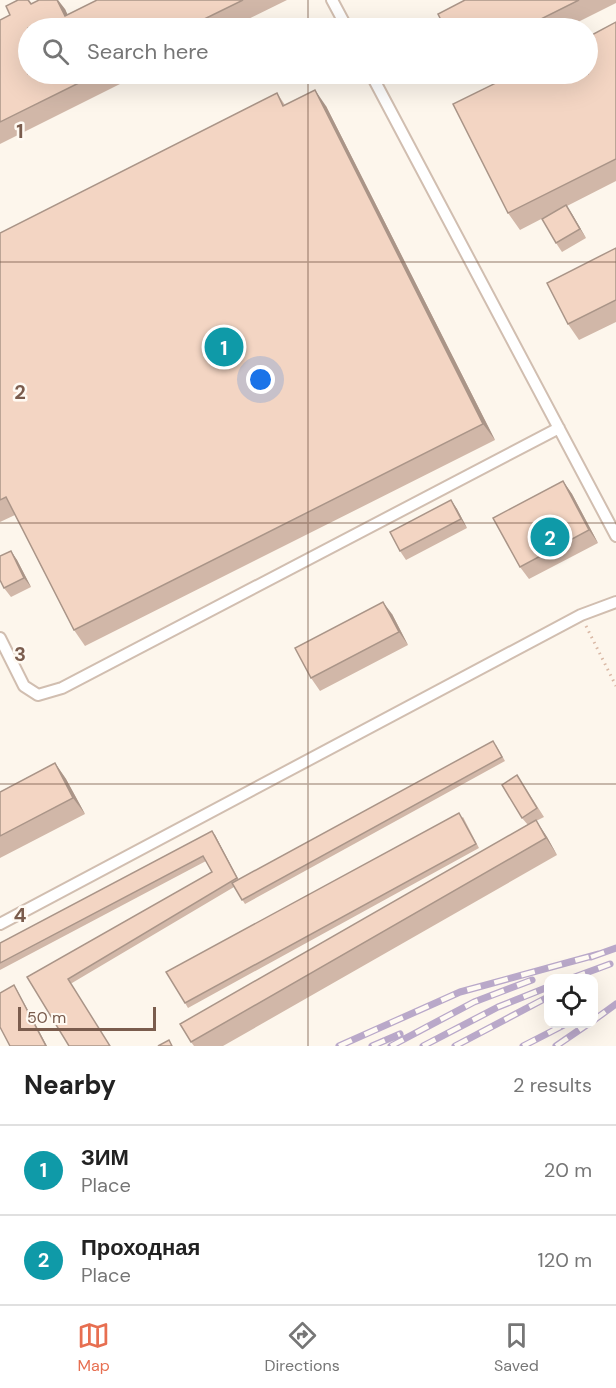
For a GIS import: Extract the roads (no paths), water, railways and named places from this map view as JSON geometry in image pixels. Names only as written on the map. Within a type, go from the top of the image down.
[{"type":"lane","points":[[332,0],[342,18]]},
{"type":"lane","points":[[376,84],[616,536]]},
{"type":"lane","points":[[0,638],[24,686],[38,694],[62,688],[559,428]]},
{"type":"lane","points":[[0,924],[581,615],[616,602]]},
{"type":"railway","points":[[591,957],[616,948]]},
{"type":"railway","points":[[339,1046],[460,992],[599,954]]},
{"type":"railway","points":[[583,974],[610,964]]},
{"type":"railway","points":[[391,1046],[474,1002],[532,980]]},
{"type":"railway","points":[[423,1046],[498,1007],[544,989]]},
{"type":"railway","points":[[455,1046],[544,999]]},
{"type":"railway","points":[[598,1017],[616,1004]]},
{"type":"railway","points":[[523,1046],[558,1028]]},
{"type":"railway","points":[[556,1046],[582,1028]]},
{"type":"railway","points":[[372,1046],[400,1034]]},
{"type":"place","name":"ЗИМ","points":[[224,347]]},
{"type":"place","name":"Проходная","points":[[550,537]]}]
